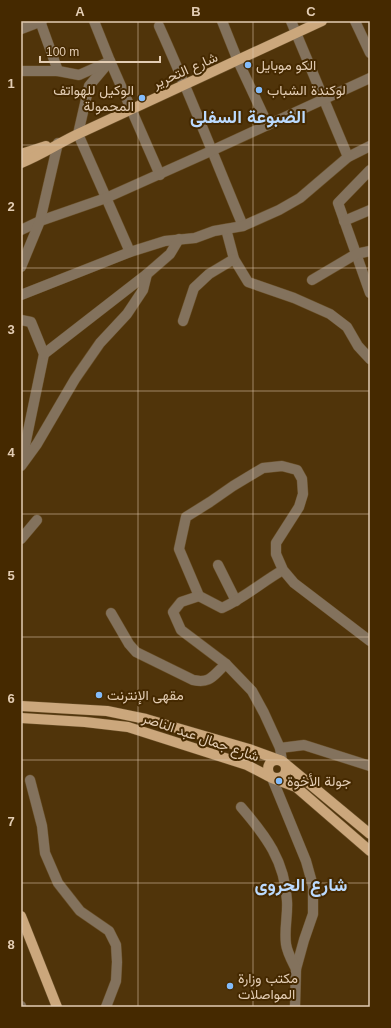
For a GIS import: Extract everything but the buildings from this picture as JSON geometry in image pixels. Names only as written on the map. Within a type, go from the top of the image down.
[{"type":"main road","name":"شارع التحرير","points":[[21,163],[37,156],[58,143],[322,21]]},
{"type":"main road","name":"شارع التحرير","points":[[21,154],[58,143]]},
{"type":"main road","name":"شارع جمال عبد الناصر","points":[[21,706],[107,711],[146,719],[249,749],[282,761],[370,834]]},
{"type":"main road","name":"شارع جمال عبد الناصر","points":[[21,718],[85,722],[128,727],[247,765],[272,778],[296,787],[370,851]]},
{"type":"main road","points":[[273,760],[282,761],[286,768],[285,775],[282,777],[272,778],[268,771],[268,764],[273,760]]},
{"type":"main road","points":[[21,916],[57,1007]]},
{"type":"street","points":[[21,29],[41,21],[58,71]]},
{"type":"street","points":[[94,21],[160,175]]},
{"type":"street","points":[[222,21],[238,61],[268,125]]},
{"type":"street","points":[[291,21],[348,157]]},
{"type":"street","points":[[355,21],[366,35],[370,53]]},
{"type":"street","points":[[159,26],[186,85],[211,151],[243,226]]},
{"type":"street","points":[[21,71],[58,71],[79,75],[110,61]]},
{"type":"street","points":[[110,61],[89,86],[78,134],[130,252]]},
{"type":"street","points":[[21,230],[40,221],[106,198],[160,175],[370,78]]},
{"type":"street","points":[[21,267],[40,221],[58,143]]},
{"type":"street","points":[[21,295],[130,252],[165,241],[195,238],[214,231],[243,226],[279,210],[300,198],[348,157],[370,146]]},
{"type":"street","points":[[370,170],[338,203],[370,293]]},
{"type":"street","points":[[344,221],[370,210]]},
{"type":"street","points":[[226,229],[234,259],[248,282],[294,298],[330,314],[347,327],[358,346],[370,359]]},
{"type":"street","points":[[44,354],[147,274],[170,254],[178,239]]},
{"type":"street","points":[[312,280],[356,254],[370,251]]},
{"type":"street","points":[[184,321],[194,288],[209,274],[234,259]]},
{"type":"street","points":[[21,320],[31,322],[44,354],[21,466],[37,444],[75,379],[100,343],[127,314],[143,290],[147,274]]},
{"type":"street","points":[[283,570],[266,579],[236,601],[222,608],[198,596],[179,549],[186,517],[232,486],[263,468],[282,466],[297,470],[302,480],[303,494],[299,507],[276,543],[276,554],[283,570],[294,583],[370,641]]},
{"type":"street","points":[[21,539],[37,520]]},
{"type":"street","points":[[218,566],[236,601]]},
{"type":"street","points":[[198,596],[181,602],[173,612],[181,630],[226,664],[252,691],[280,748],[282,761]]},
{"type":"street","points":[[111,613],[129,644],[136,652],[193,680],[202,682],[208,680],[226,664]]},
{"type":"street","points":[[280,748],[304,746],[370,766]]},
{"type":"street","points":[[272,778],[306,861],[313,886],[313,914],[296,969],[294,1007]]},
{"type":"street","points":[[30,780],[42,826],[45,853],[58,883],[80,911],[109,931],[116,945],[116,981],[106,1007]]},
{"type":"street","points":[[241,807],[262,831],[278,859],[285,883],[287,902],[286,945],[296,969]]},
{"type":"place","name":"الكو موبايل","points":[[248,65]]},
{"type":"place","name":"لوكندة الشباب","points":[[259,90]]},
{"type":"place","name":"الوكيل للهواتف المحمولة","points":[[142,98]]},
{"type":"place","name":"مقهى الإنترنت","points":[[99,695]]},
{"type":"place","name":"جولة الأخوة","points":[[279,781]]},
{"type":"place","name":"مكتب وزارة المواصلات","points":[[230,986]]},
{"type":"district","name":"الضبوعة السفلى","points":[[248,117]]},
{"type":"district","name":"شارع الحروى","points":[[301,885]]}]
